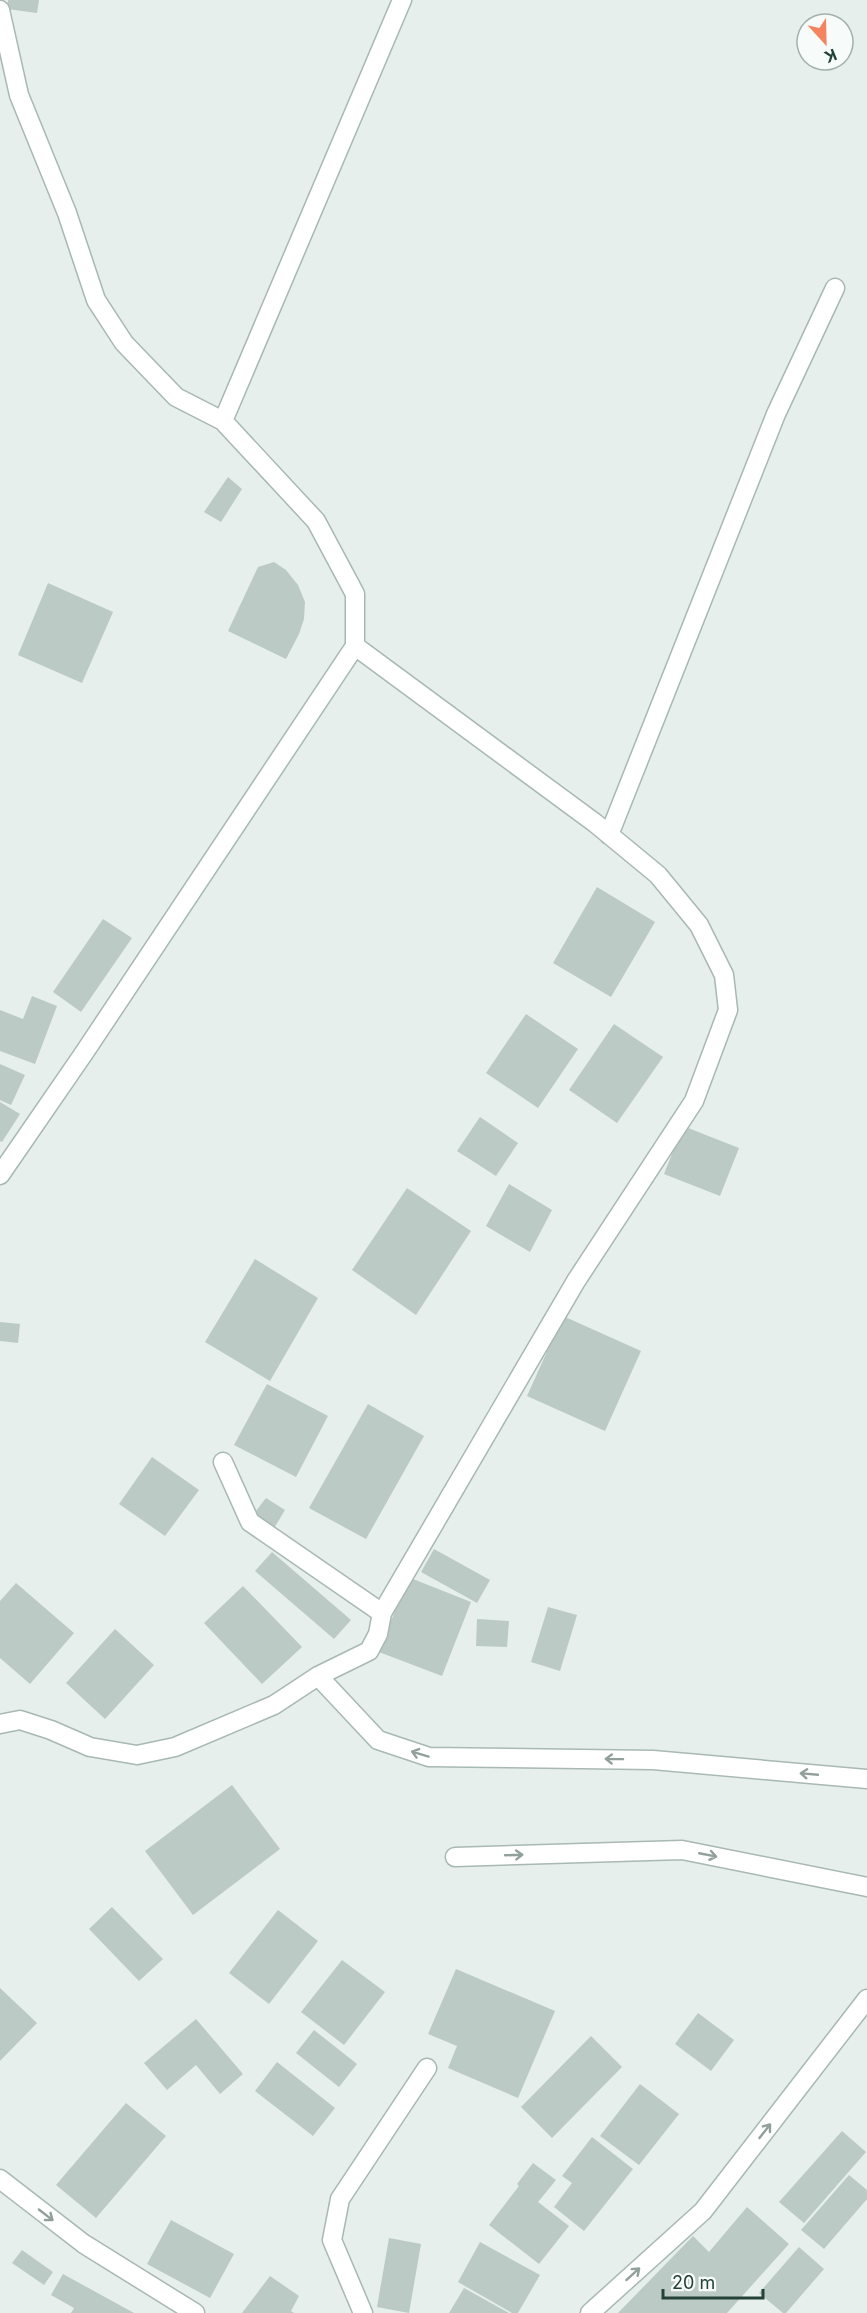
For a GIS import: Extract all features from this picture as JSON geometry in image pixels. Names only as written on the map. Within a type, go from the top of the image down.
[{"type":"street","points":[[223,421],[402,0]]},
{"type":"street","points":[[0,10],[19,95],[67,213],[96,300],[124,343],[176,397],[223,421],[316,521],[355,594],[356,646],[0,1175]]},
{"type":"street","points":[[609,835],[776,414],[835,288]]},
{"type":"street","points":[[0,1724],[20,1720],[51,1730],[90,1747],[137,1755],[175,1747],[274,1705],[318,1676],[369,1651],[378,1634],[382,1613],[576,1281],[694,1101],[729,1010],[724,975],[699,925],[658,875],[609,835],[356,646]]},
{"type":"street","points":[[223,1462],[250,1522],[382,1613]]},
{"type":"street","points":[[318,1676],[378,1740],[429,1757],[654,1760],[867,1779]]},
{"type":"street","points":[[455,1857],[682,1850],[867,1887]]},
{"type":"street","points":[[590,2313],[703,2211],[867,1999]]},
{"type":"street","points":[[363,2313],[332,2240],[340,2199],[427,2068]]},
{"type":"street","points":[[0,2179],[84,2244],[195,2313]]},
{"type":"building","points":[[8,0],[39,0],[37,13],[7,9]]},
{"type":"building","points":[[228,477],[242,489],[221,522],[204,512]]},
{"type":"building","points":[[274,562],[286,570],[298,585],[305,602],[304,619],[299,634],[286,659],[228,631],[258,567]]},
{"type":"building","points":[[48,583],[113,612],[82,683],[18,655]]},
{"type":"building","points":[[597,887],[655,922],[611,997],[553,963]]},
{"type":"building","points":[[103,919],[132,938],[81,1012],[53,992]]},
{"type":"building","points":[[32,996],[57,1006],[35,1064],[0,1051],[0,1010],[23,1019]]},
{"type":"building","points":[[526,1014],[578,1049],[538,1108],[486,1073]]},
{"type":"building","points":[[614,1024],[663,1057],[617,1123],[569,1090]]},
{"type":"building","points":[[0,1064],[25,1075],[11,1105],[0,1100]]},
{"type":"building","points":[[0,1102],[20,1114],[2,1142],[0,1141]]},
{"type":"building","points":[[480,1117],[518,1143],[496,1176],[457,1151]]},
{"type":"building","points":[[683,1126],[739,1148],[720,1196],[664,1174]]},
{"type":"building","points":[[509,1184],[552,1210],[530,1252],[486,1226]]},
{"type":"building","points":[[407,1188],[471,1231],[416,1315],[352,1270]]},
{"type":"building","points":[[255,1259],[318,1298],[270,1381],[205,1342]]},
{"type":"building","points":[[563,1316],[641,1351],[605,1431],[527,1396]]},
{"type":"building","points":[[0,1322],[20,1324],[18,1343],[0,1341]]},
{"type":"building","points":[[267,1384],[328,1416],[296,1477],[234,1445]]},
{"type":"building","points":[[368,1404],[424,1436],[366,1539],[309,1508]]},
{"type":"building","points":[[152,1457],[199,1490],[165,1536],[119,1504]]},
{"type":"building","points":[[266,1498],[285,1510],[273,1530],[252,1516]]},
{"type":"building","points":[[434,1549],[490,1580],[477,1603],[421,1572]]},
{"type":"building","points":[[272,1552],[351,1620],[334,1639],[255,1571]]},
{"type":"building","points":[[408,1577],[471,1602],[442,1676],[379,1652]]},
{"type":"building","points":[[16,1583],[74,1633],[30,1684],[0,1658],[0,1601]]},
{"type":"building","points":[[243,1586],[302,1647],[262,1684],[204,1623]]},
{"type":"building","points":[[548,1607],[577,1615],[560,1671],[531,1662]]},
{"type":"building","points":[[477,1619],[509,1621],[507,1647],[476,1646]]},
{"type":"building","points":[[115,1629],[154,1665],[105,1719],[66,1683]]},
{"type":"building","points":[[232,1785],[280,1849],[193,1915],[145,1851]]},
{"type":"building","points":[[112,1907],[163,1959],[139,1981],[89,1929]]},
{"type":"building","points":[[278,1910],[318,1941],[269,2004],[229,1973]]},
{"type":"building","points":[[342,1960],[385,1992],[344,2045],[301,2012]]},
{"type":"building","points":[[456,1969],[555,2011],[518,2098],[448,2068],[457,2046],[428,2034]]},
{"type":"building","points":[[0,1988],[37,2023],[0,2061]]},
{"type":"building","points":[[698,2013],[734,2040],[711,2071],[675,2044]]},
{"type":"building","points":[[196,2019],[243,2074],[220,2094],[196,2065],[167,2090],[144,2063]]},
{"type":"building","points":[[314,2030],[357,2064],[339,2087],[296,2053]]},
{"type":"building","points":[[591,2036],[622,2067],[552,2138],[521,2107]]},
{"type":"building","points":[[277,2062],[335,2108],[313,2136],[255,2091]]},
{"type":"building","points":[[640,2084],[679,2114],[639,2165],[600,2136]]},
{"type":"building","points":[[126,2103],[166,2136],[96,2218],[56,2185]]},
{"type":"building","points":[[842,2131],[866,2152],[804,2223],[779,2202]]},
{"type":"building","points":[[592,2137],[633,2169],[584,2231],[554,2207],[572,2183],[562,2176]]},
{"type":"building","points":[[533,2163],[556,2180],[538,2202],[569,2226],[539,2264],[489,2225],[519,2186],[517,2184]]},
{"type":"building","points":[[849,2175],[867,2190],[867,2199],[824,2249],[801,2230]]},
{"type":"building","points":[[747,2207],[789,2244],[727,2313],[618,2313],[693,2236],[709,2252]]},
{"type":"building","points":[[171,2220],[234,2254],[210,2298],[147,2264]]},
{"type":"building","points":[[389,2238],[421,2244],[409,2313],[377,2307]]},
{"type":"building","points":[[480,2242],[540,2275],[518,2313],[512,2313],[458,2282]]},
{"type":"building","points":[[799,2247],[824,2269],[786,2313],[783,2313],[759,2293]]},
{"type":"building","points":[[22,2250],[53,2272],[44,2285],[12,2263]]},
{"type":"building","points":[[63,2274],[134,2313],[71,2313],[74,2308],[51,2295]]},
{"type":"building","points":[[270,2276],[299,2296],[291,2311],[294,2313],[242,2313]]},
{"type":"building","points":[[464,2288],[509,2313],[449,2313]]}]
